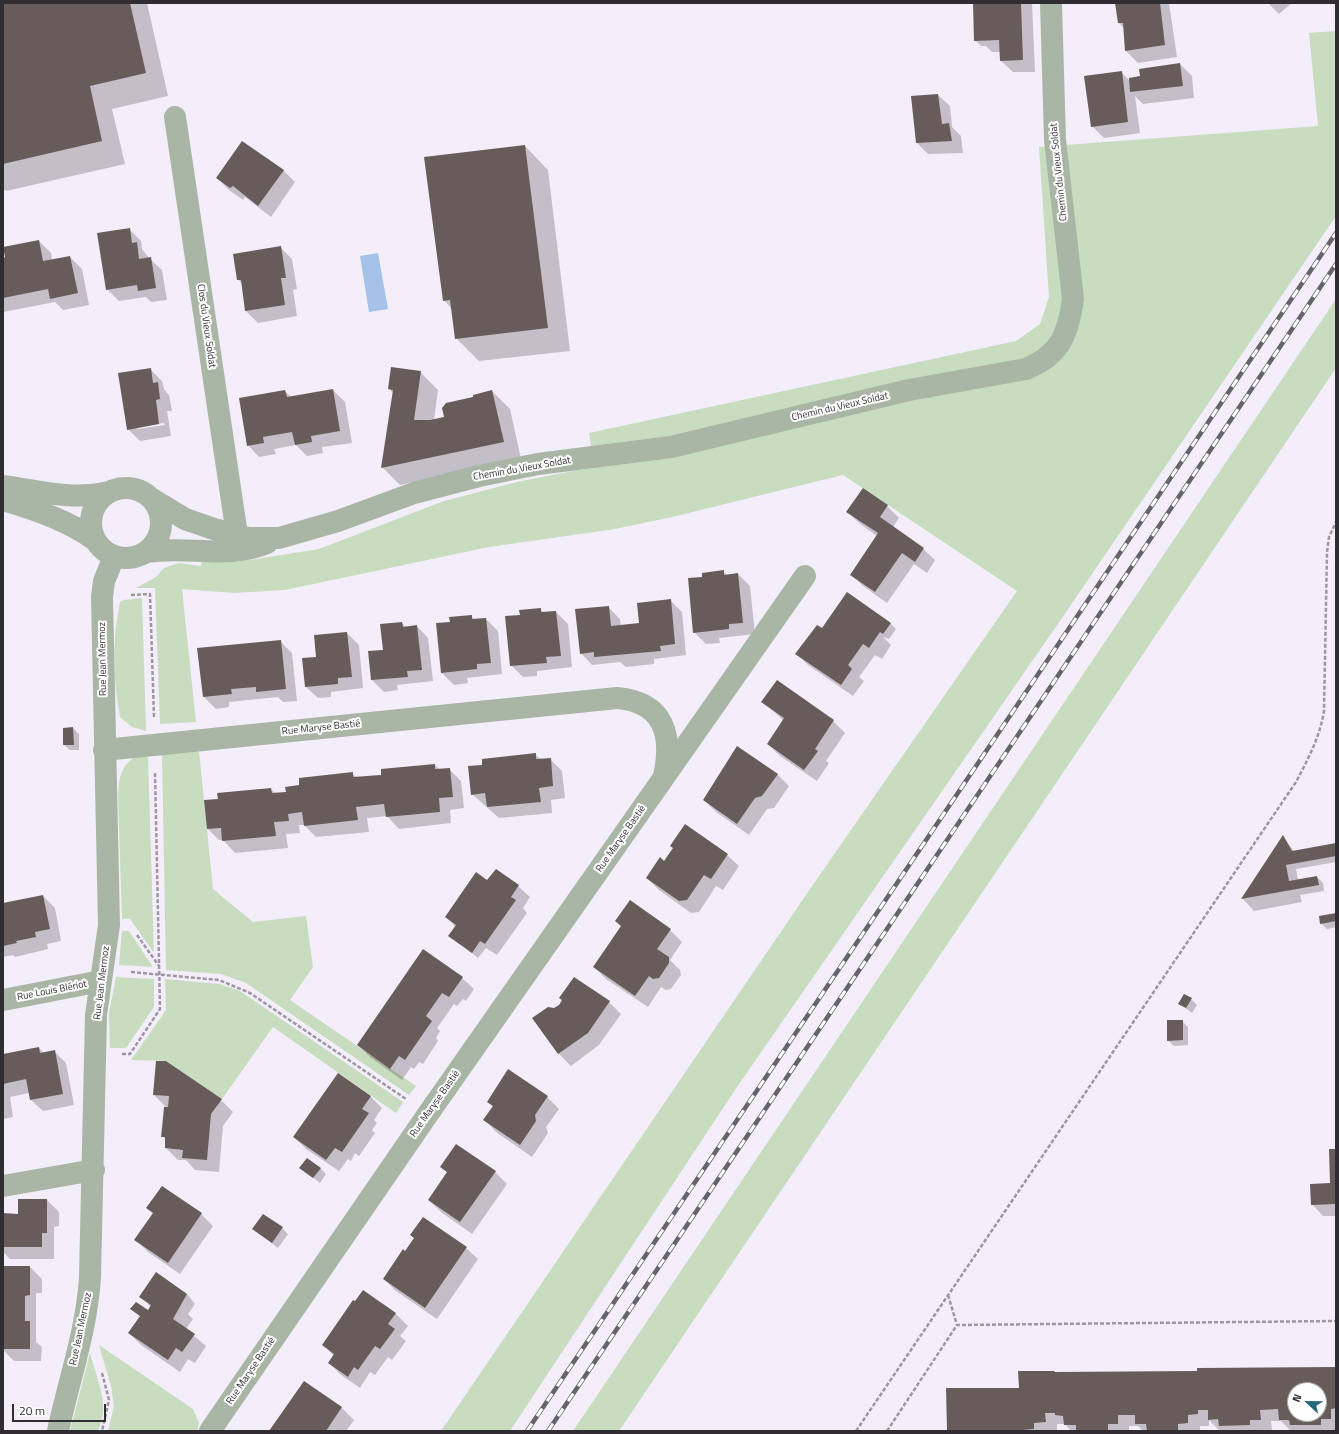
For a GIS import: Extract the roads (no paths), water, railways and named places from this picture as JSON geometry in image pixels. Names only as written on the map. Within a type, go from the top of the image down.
[{"type":"street","name":"Chemin du Vieux Soldat","points":[[147,552],[171,549],[210,552],[240,551],[338,521],[414,493],[479,476],[538,464],[671,447],[910,390],[1026,369],[1040,363],[1050,356],[1059,346],[1066,333],[1073,299],[1054,133],[1051,3]]},
{"type":"street","name":"Clos du Vieux Soldat","points":[[176,117],[237,535]]},
{"type":"street","points":[[3,486],[66,497],[87,497],[128,488],[141,491],[152,499],[159,510],[161,530],[156,543],[147,552],[134,558],[114,557],[103,550],[95,540],[79,529],[56,518],[3,500]]},
{"type":"street","points":[[95,540],[91,527],[92,513],[98,501],[109,492]]},
{"type":"street","name":"Chemin du Vieux Soldat","points":[[152,499],[185,519],[237,535],[259,539],[279,538]]},
{"type":"street","name":"Rue Jean Mermoz","points":[[58,1431],[89,1299],[94,1170],[96,1015],[109,924],[104,750],[102,597],[104,581],[114,557]]},
{"type":"street","name":"Rue Maryse Bastié","points":[[210,1431],[428,1114],[805,576]]},
{"type":"street","name":"Rue Maryse Bastié","points":[[104,750],[617,698],[633,699],[644,704],[660,720],[668,741],[664,779]]},
{"type":"street","name":"Rue Louis Blériot","points":[[3,1000],[101,981]]},
{"type":"street","points":[[3,1186],[94,1170]]},
{"type":"water","points":[[378,253],[388,309],[369,312],[360,256]]},
{"type":"railway","points":[[527,1431],[1336,233]]},
{"type":"railway","points":[[548,1431],[1336,264]]}]
